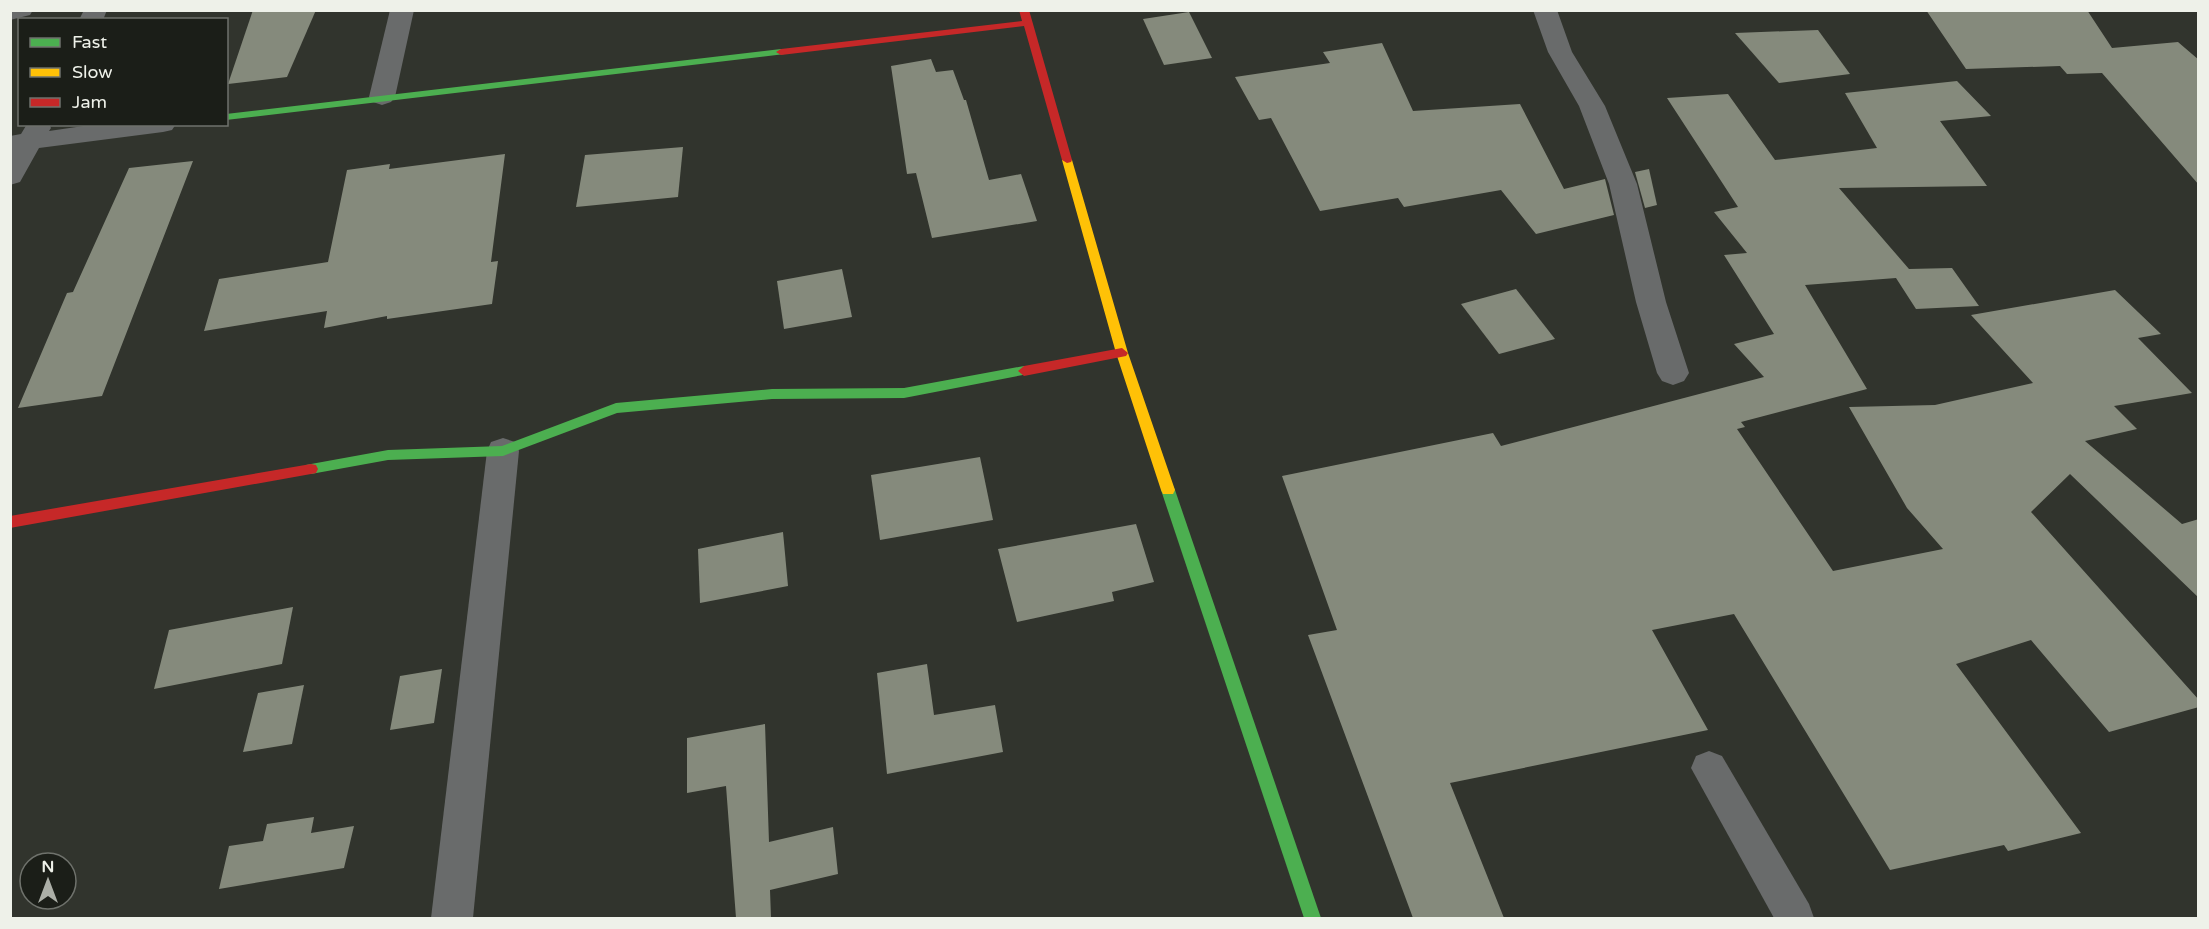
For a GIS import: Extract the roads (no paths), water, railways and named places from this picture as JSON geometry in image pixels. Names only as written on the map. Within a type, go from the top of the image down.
[{"type":"street","points":[[10,13],[22,10]]},
{"type":"street","points":[[382,97],[402,10]]},
{"type":"street","points":[[1545,10],[1560,52],[1592,106],[1623,184],[1651,302],[1673,372]]},
{"type":"street","points":[[228,117],[1026,17],[1122,353],[1312,918]]},
{"type":"street","points":[[10,176],[27,136],[140,126]]},
{"type":"street","points":[[10,522],[388,455],[503,451],[616,408],[772,394],[904,393],[1122,353]]},
{"type":"street","points":[[452,918],[503,451]]},
{"type":"lane","points":[[1709,768],[1795,918]]}]
